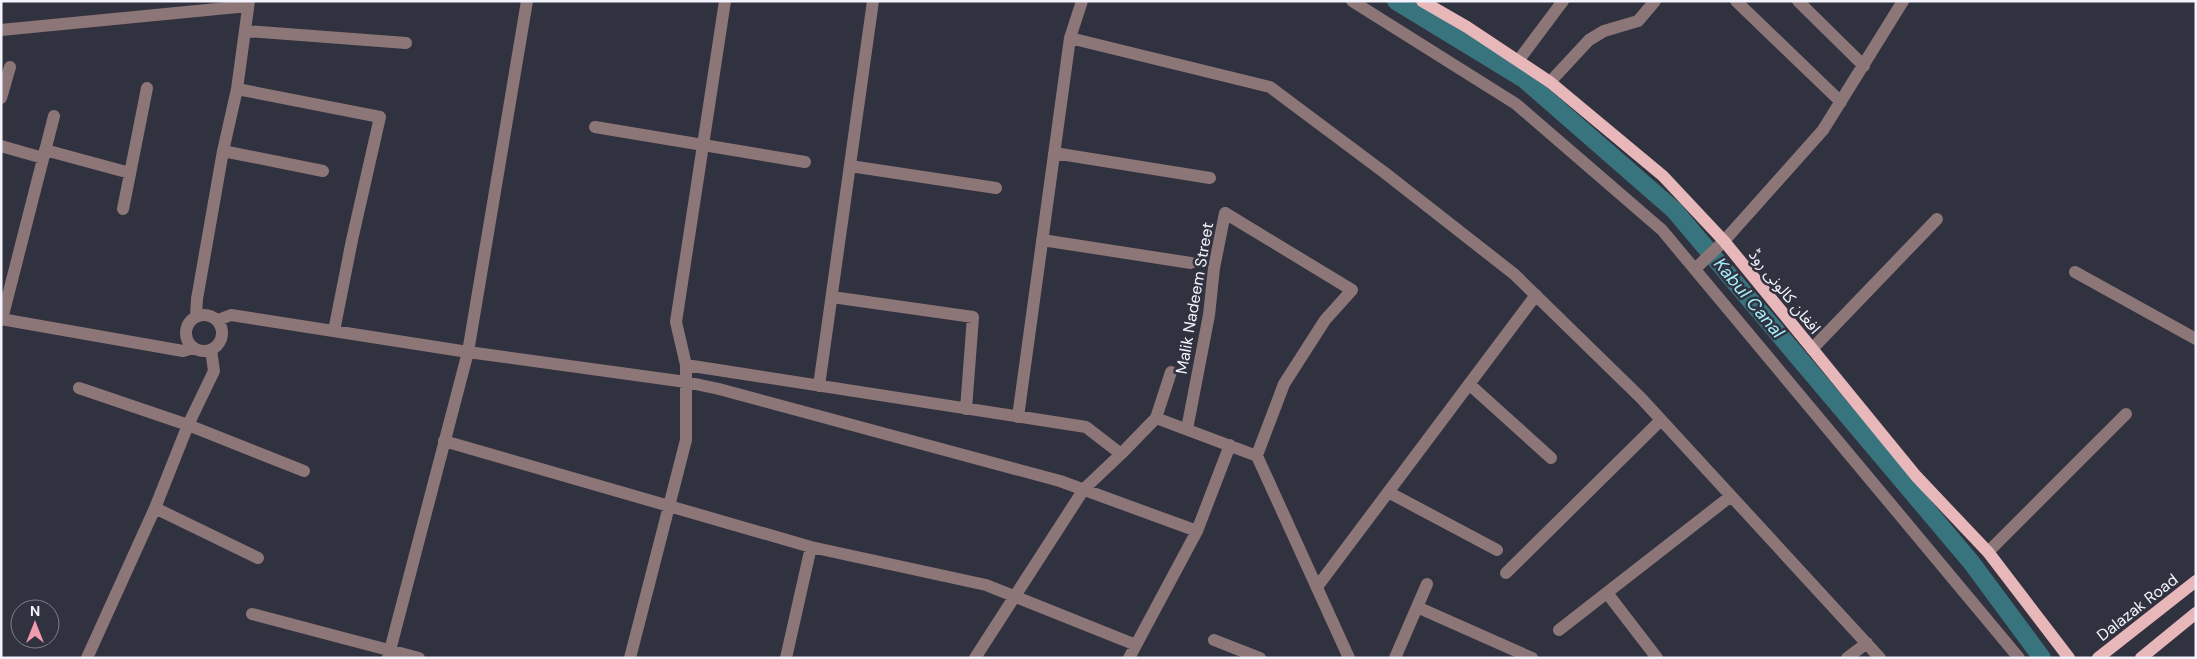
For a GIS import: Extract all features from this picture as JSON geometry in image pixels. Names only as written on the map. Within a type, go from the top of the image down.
[{"type":"main road","name":"افغان کالونی روڈ","points":[[1422,1],[1468,27],[1550,82],[1663,176],[1724,241],[1916,476],[1988,552],[2069,658]]},
{"type":"main road","name":"Dalazak Road","points":[[2098,658],[2196,581]]},
{"type":"main road","points":[[2141,658],[2196,613]]},
{"type":"street","points":[[389,654],[468,352],[527,1]]},
{"type":"street","points":[[630,658],[686,440],[686,365],[676,322],[725,1]]},
{"type":"street","points":[[819,386],[873,1]]},
{"type":"street","points":[[1018,417],[1070,38],[1082,1]]},
{"type":"street","points":[[1352,1],[1516,104],[1662,230],[2019,658]]},
{"type":"street","points":[[1518,61],[1563,1]]},
{"type":"street","points":[[1550,82],[1589,40],[1604,30],[1638,21],[1655,1]]},
{"type":"street","points":[[1736,1],[1842,102]]},
{"type":"street","points":[[1798,1],[1864,66]]},
{"type":"street","points":[[1695,269],[1724,241],[1823,130],[1903,1]]},
{"type":"street","points":[[1,30],[249,4],[238,89],[223,151],[197,300],[196,316]]},
{"type":"street","points":[[246,30],[406,43]]},
{"type":"street","points":[[1070,38],[1270,86],[1506,268],[1536,295],[1641,398],[1880,658]]},
{"type":"street","points":[[1,98],[10,68]]},
{"type":"street","points":[[123,209],[147,88]]},
{"type":"street","points":[[238,89],[380,117],[352,240],[334,331]]},
{"type":"street","points":[[54,116],[2,319],[183,351],[193,348],[202,351],[211,350],[220,342],[223,330],[218,320],[207,314],[196,316],[187,325],[186,337],[193,348]]},
{"type":"street","points":[[595,127],[805,162]]},
{"type":"street","points":[[1,146],[130,173]]},
{"type":"street","points":[[223,151],[323,171]]},
{"type":"street","points":[[1054,153],[1210,178]]},
{"type":"street","points":[[850,166],[996,188]]},
{"type":"street","name":"Malik Nadeem Street","points":[[1187,429],[1209,315],[1214,268],[1225,213],[1352,290],[1325,320],[1284,384],[1256,455]]},
{"type":"street","points":[[1812,349],[1937,219]]},
{"type":"street","points":[[1042,240],[1191,263]]},
{"type":"street","points":[[2075,272],[2196,339]]},
{"type":"street","points":[[1317,587],[1536,295]]},
{"type":"street","points":[[832,297],[973,317],[966,409]]},
{"type":"street","points":[[218,320],[231,315],[468,352],[686,382],[720,389],[1084,489],[1197,532]]},
{"type":"street","points":[[87,658],[155,508],[188,425],[214,370],[211,350]]},
{"type":"street","points":[[686,365],[1086,427],[1121,454]]},
{"type":"street","points":[[975,658],[1084,489],[1156,418],[1171,372]]},
{"type":"street","points":[[1469,384],[1552,458]]},
{"type":"street","points":[[79,388],[188,425],[304,471]]},
{"type":"street","points":[[1988,552],[2126,414]]},
{"type":"street","points":[[1156,418],[1256,455],[1349,658]]},
{"type":"street","points":[[1506,573],[1661,420]]},
{"type":"street","points":[[444,441],[811,547],[986,585],[1136,646]]},
{"type":"street","points":[[1129,658],[1197,532],[1230,445]]},
{"type":"street","points":[[1388,492],[1497,550]]},
{"type":"street","points":[[1559,630],[1731,496]]},
{"type":"street","points":[[155,508],[258,558]]},
{"type":"street","points":[[786,658],[811,547]]},
{"type":"street","points":[[1395,658],[1427,584]]},
{"type":"street","points":[[1607,593],[1657,658]]},
{"type":"street","points":[[1417,607],[1532,658]]},
{"type":"street","points":[[252,614],[389,654],[419,658]]},
{"type":"street","points":[[1214,640],[1260,658]]},
{"type":"street","points":[[1847,658],[1867,644]]},
{"type":"waterway","name":"Kabul Canal","points":[[1396,1],[1524,79],[1674,210],[1971,562],[2042,658]]}]
